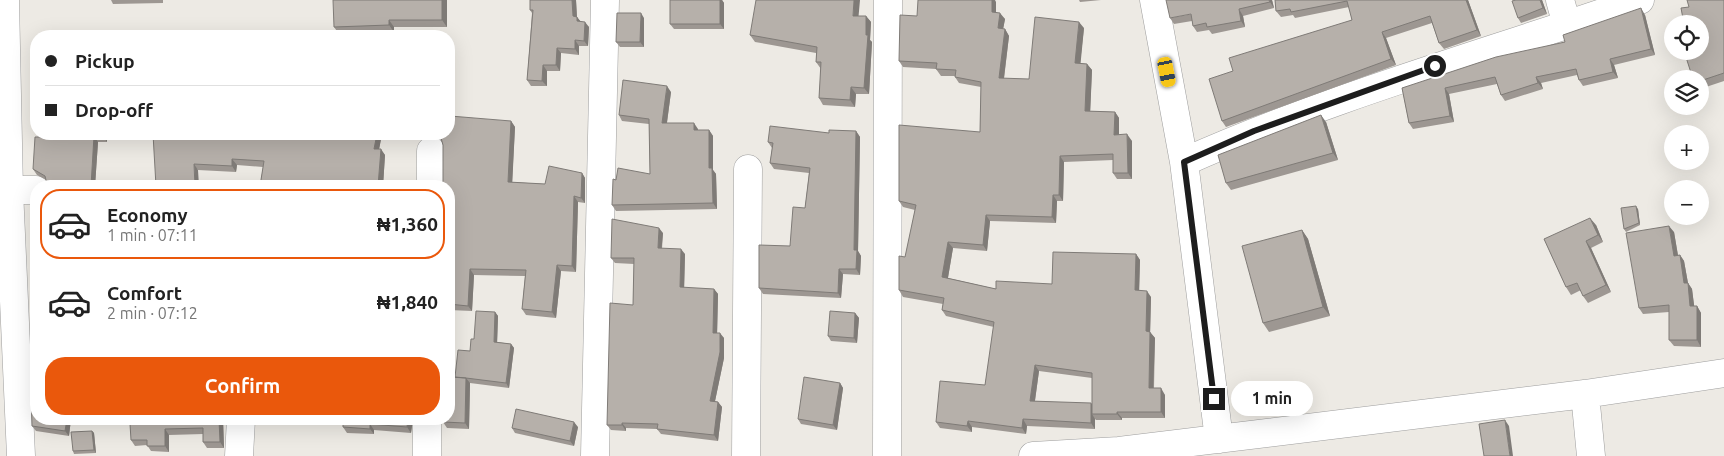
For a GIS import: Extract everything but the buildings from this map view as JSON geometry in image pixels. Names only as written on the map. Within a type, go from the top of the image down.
[{"type":"street","points":[[5,0],[6,177],[21,456]]},
{"type":"street","points":[[595,456],[605,0]]},
{"type":"street","points":[[887,456],[888,0]]},
{"type":"street","points":[[1154,0],[1184,162],[1219,439]]},
{"type":"street","points":[[1184,162],[1263,127],[1416,72],[1564,12],[1640,0]]},
{"type":"street","points":[[430,180],[431,151]]},
{"type":"street","points":[[746,456],[748,169]]},
{"type":"street","points":[[6,177],[30,187]]},
{"type":"street","points":[[1033,456],[1118,454],[1219,439],[1585,394],[1724,373]]},
{"type":"street","points":[[1585,394],[1591,456]]},
{"type":"street","points":[[239,456],[241,425]]},
{"type":"street","points":[[427,425],[427,456]]},
{"type":"route","points":[[1214,399],[1184,162],[1254,131],[1435,66]]}]
